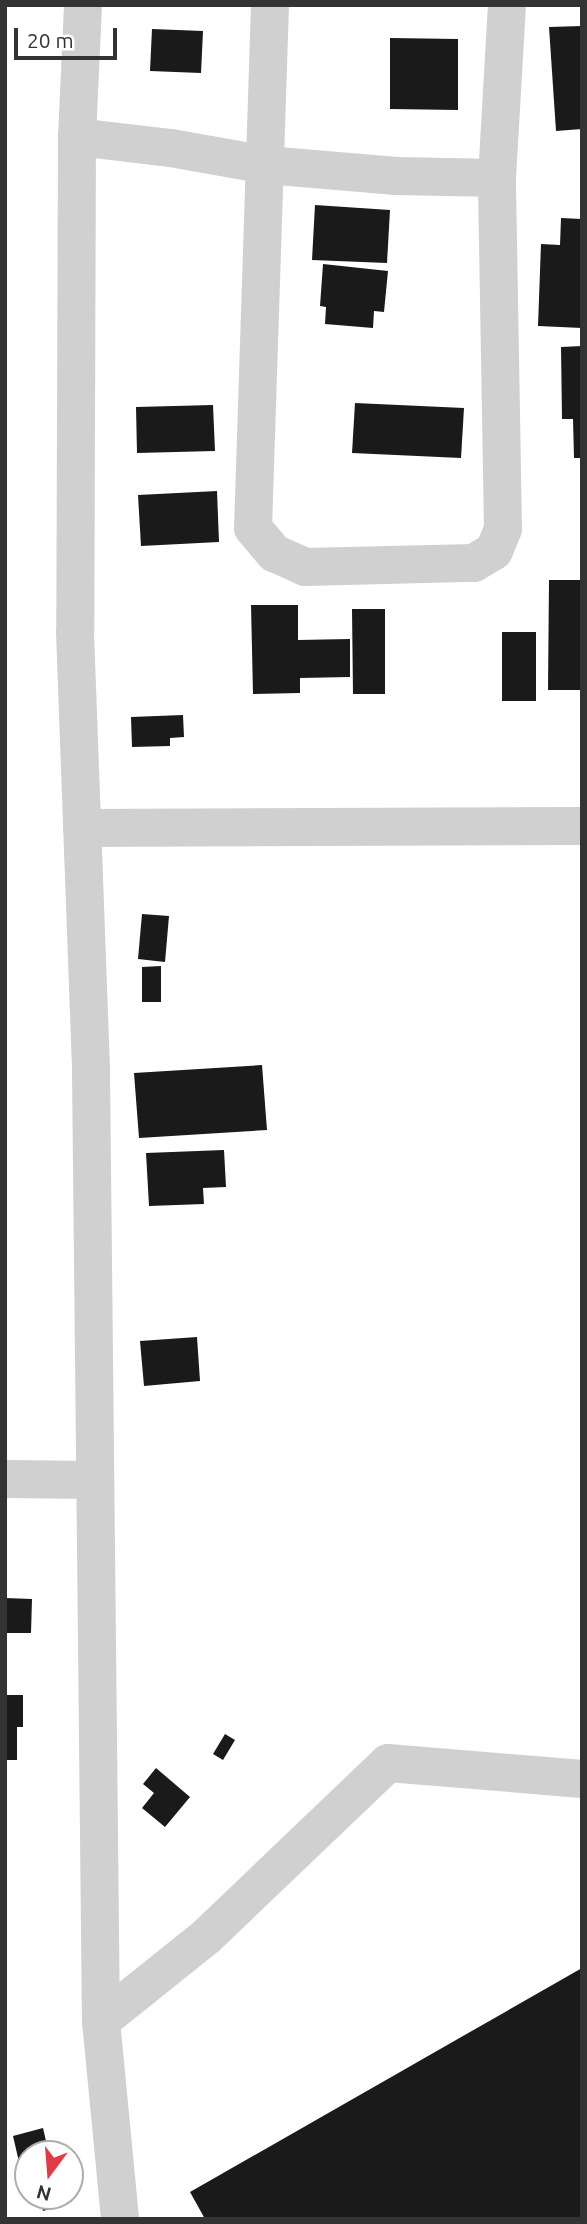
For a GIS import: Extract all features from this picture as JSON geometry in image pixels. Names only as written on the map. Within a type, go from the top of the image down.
[{"type":"street","points":[[83,5],[77,137],[75,632],[91,1070],[100,2021],[120,2219]]},
{"type":"street","points":[[270,5],[267,165],[253,528],[274,553],[305,567],[474,563],[494,551],[503,529],[497,178],[507,5]]},
{"type":"street","points":[[77,137],[171,148],[267,165],[397,176],[497,178]]},
{"type":"street","points":[[82,828],[582,826]]},
{"type":"street","points":[[5,1479],[94,1480]]},
{"type":"street","points":[[100,2021],[207,1936],[388,1763],[582,1779]]},
{"type":"building","points":[[582,26],[582,129],[556,131],[549,27]]},
{"type":"building","points":[[152,29],[203,31],[201,73],[150,71]]},
{"type":"building","points":[[390,38],[458,39],[458,110],[390,109]]},
{"type":"building","points":[[315,205],[390,210],[387,263],[312,260]]},
{"type":"building","points":[[561,218],[582,219],[582,328],[538,326],[541,244],[560,245]]},
{"type":"building","points":[[323,264],[388,271],[384,312],[374,311],[373,328],[325,324],[326,307],[320,306]]},
{"type":"building","points":[[582,346],[582,458],[574,458],[573,419],[562,419],[561,347]]},
{"type":"building","points":[[355,403],[464,408],[461,458],[352,453]]},
{"type":"building","points":[[213,405],[215,451],[137,453],[136,407]]},
{"type":"building","points":[[217,491],[219,542],[141,546],[138,495]]},
{"type":"building","points":[[549,580],[582,580],[582,690],[548,690]]},
{"type":"building","points":[[251,605],[298,605],[298,640],[350,639],[350,677],[300,678],[300,693],[253,694]]},
{"type":"building","points":[[352,609],[385,609],[385,694],[353,694]]},
{"type":"building","points":[[502,632],[536,632],[536,701],[502,701]]},
{"type":"building","points":[[183,715],[184,737],[170,738],[170,746],[132,747],[131,717]]},
{"type":"building","points":[[142,914],[169,916],[165,962],[138,959]]},
{"type":"building","points":[[161,966],[161,1002],[142,1002],[142,967]]},
{"type":"building","points":[[262,1065],[267,1130],[139,1138],[134,1073]]},
{"type":"building","points":[[224,1150],[226,1187],[203,1188],[204,1204],[149,1206],[146,1153]]},
{"type":"building","points":[[197,1337],[200,1381],[144,1386],[140,1341]]},
{"type":"building","points":[[5,1598],[32,1599],[31,1633],[5,1633]]},
{"type":"building","points":[[5,1695],[23,1695],[23,1727],[17,1727],[17,1760],[5,1760]]},
{"type":"building","points":[[225,1734],[235,1740],[223,1760],[213,1754]]},
{"type":"building","points":[[156,1768],[190,1797],[165,1827],[142,1808],[154,1793],[143,1784]]},
{"type":"building","points":[[582,1968],[582,2219],[205,2219],[190,2192]]},
{"type":"building","points":[[43,2128],[46,2140],[14,2140],[13,2136]]}]
